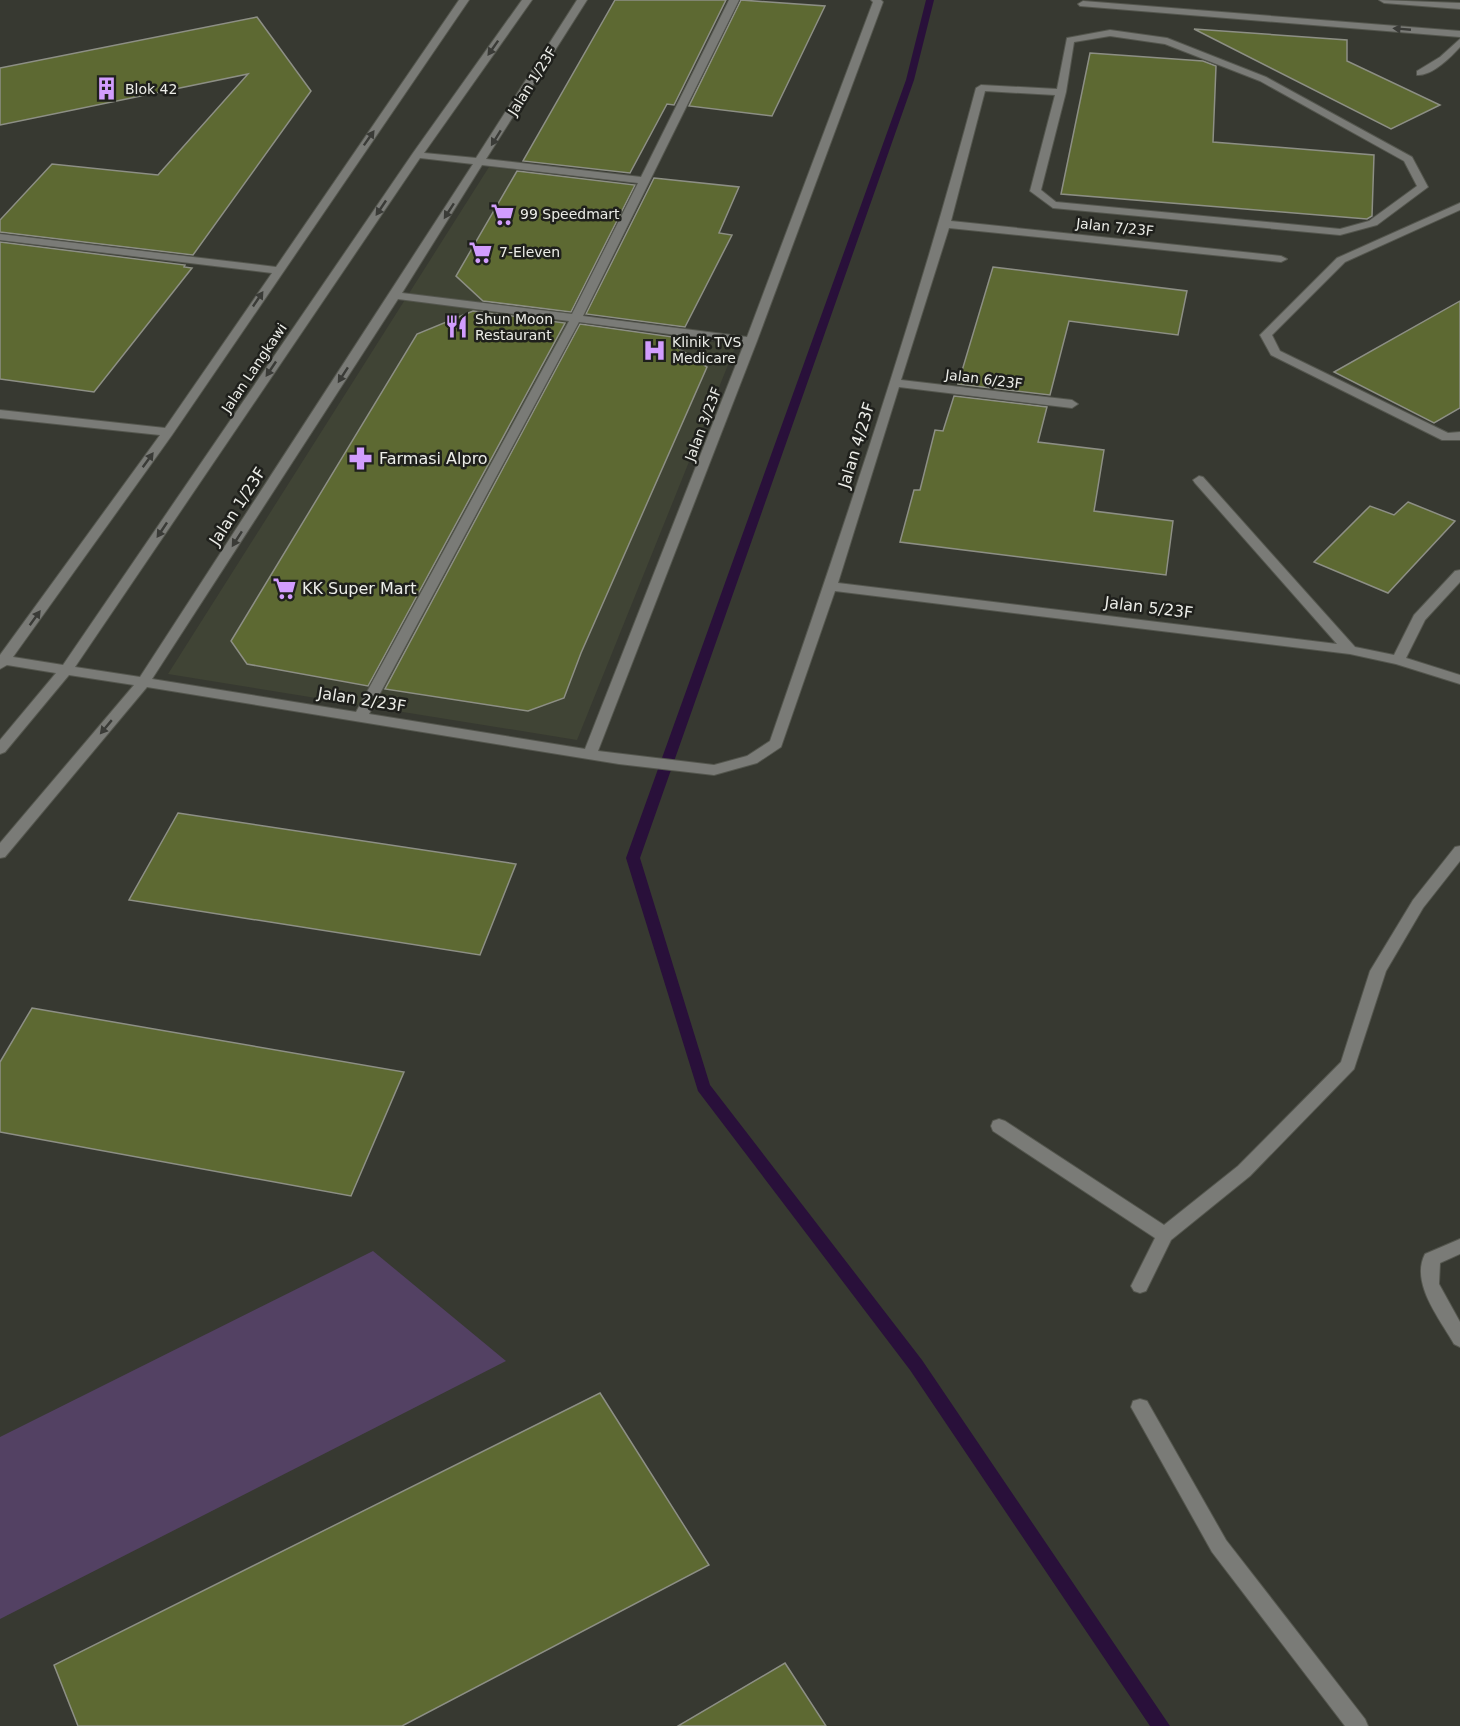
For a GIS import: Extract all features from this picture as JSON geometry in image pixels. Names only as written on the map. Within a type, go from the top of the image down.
[{"type":"street","points":[[3,662],[168,432],[464,0]]},
{"type":"street","name":"Jalan Langkawi","points":[[0,749],[66,670],[417,155],[527,0]]},
{"type":"street","name":"Jalan 1/23F","points":[[0,853],[143,683],[481,162],[582,0]]},
{"type":"street","points":[[360,717],[576,318],[734,0]]},
{"type":"street","points":[[1384,0],[1460,6]]},
{"type":"street","name":"Jalan 3/23F","points":[[590,753],[751,341],[877,1]]},
{"type":"street","points":[[1083,4],[1220,9],[1460,34]]},
{"type":"street","points":[[1110,33],[1167,41],[1263,79],[1408,159],[1423,187],[1373,223],[1340,232],[1053,204],[1035,191],[1061,92],[1070,40],[1110,33]]},
{"type":"street","points":[[1420,73],[1443,59],[1460,42]]},
{"type":"street","name":"Jalan 4/23F","points":[[714,770],[752,760],[776,744],[830,586],[945,224],[981,88],[1061,92]]},
{"type":"street","points":[[417,155],[644,180]]},
{"type":"street","points":[[1460,206],[1341,260],[1266,335],[1275,353],[1446,437],[1460,436]]},
{"type":"street","name":"Jalan 7/23F","points":[[945,224],[1281,260]]},
{"type":"street","points":[[0,237],[277,270]]},
{"type":"street","points":[[395,295],[751,341]]},
{"type":"street","name":"Jalan 6/23F","points":[[893,383],[1072,404]]},
{"type":"street","points":[[0,414],[168,432]]},
{"type":"street","points":[[1199,480],[1350,650]]},
{"type":"street","points":[[1398,660],[1419,618],[1460,574]]},
{"type":"street","name":"Jalan 5/23F","points":[[830,586],[1350,650],[1398,660],[1460,680]]},
{"type":"street","name":"Jalan 2/23F","points":[[3,662],[66,670],[619,759],[714,770]]},
{"type":"street","points":[[1140,1286],[1165,1235],[1244,1171],[1348,1065],[1378,971],[1418,904],[1460,851]]},
{"type":"street","points":[[999,1126],[1165,1235]]},
{"type":"street","points":[[1460,1246],[1431,1259],[1430,1284],[1460,1339]]},
{"type":"street","points":[[1140,1407],[1219,1546],[1358,1726]]},
{"type":"shaded area","points":[[489,167],[634,184],[566,324],[736,345],[577,740],[168,674]]},
{"type":"shaded area","points":[[373,1251],[506,1361],[0,1619],[0,1437]]},
{"type":"building","points":[[615,0],[726,0],[674,105],[667,104],[630,173],[523,161]]},
{"type":"building","points":[[741,0],[825,6],[772,116],[689,106]]},
{"type":"building","points":[[257,17],[311,91],[193,255],[0,232],[0,220],[52,164],[158,175],[248,74],[0,125],[0,68]]},
{"type":"building","points":[[1194,29],[1347,40],[1347,61],[1440,105],[1391,129]]},
{"type":"building","points":[[1090,53],[1203,61],[1216,66],[1213,142],[1374,155],[1372,216],[1367,219],[1061,194]]},
{"type":"building","points":[[517,171],[635,185],[571,312],[483,301],[456,276]]},
{"type":"building","points":[[654,178],[739,187],[719,233],[732,235],[685,327],[586,314]]},
{"type":"building","points":[[0,242],[185,265],[184,267],[192,268],[94,392],[0,379]]},
{"type":"building","points":[[993,267],[1187,291],[1178,335],[1069,321],[1050,395],[958,384]]},
{"type":"building","points":[[1460,301],[1460,408],[1434,423],[1334,372]]},
{"type":"building","points":[[473,311],[565,323],[368,686],[247,664],[231,641],[417,334]]},
{"type":"building","points":[[580,324],[680,338],[675,346],[707,367],[581,653],[564,698],[528,711],[385,689]]},
{"type":"building","points":[[954,396],[1047,407],[1038,442],[1104,450],[1094,511],[1173,521],[1166,575],[900,542],[914,490],[920,490],[935,430],[943,431]]},
{"type":"building","points":[[1408,502],[1455,521],[1388,593],[1314,562],[1370,506],[1394,515]]},
{"type":"building","points":[[178,813],[516,864],[480,955],[129,900]]},
{"type":"building","points":[[32,1008],[404,1072],[351,1196],[0,1132],[0,1062]]},
{"type":"building","points":[[600,1393],[709,1565],[402,1726],[78,1726],[54,1665]]},
{"type":"building","points":[[785,1663],[826,1726],[678,1726]]},
{"type":"waterway","points":[[930,0],[910,80],[633,858],[703,1087],[916,1365],[1161,1726]]},
{"type":"place","name":"Blok 42","points":[[107,89]]},
{"type":"place","name":"99 Speedmart","points":[[502,214]]},
{"type":"place","name":"7-Eleven","points":[[481,252]]},
{"type":"place","name":"Shun Moon Restaurant","points":[[457,327]]},
{"type":"place","name":"Klinik TVS Medicare","points":[[654,350]]},
{"type":"place","name":"Farmasi Alpro","points":[[361,458]]},
{"type":"place","name":"KK Super Mart","points":[[284,588]]}]
